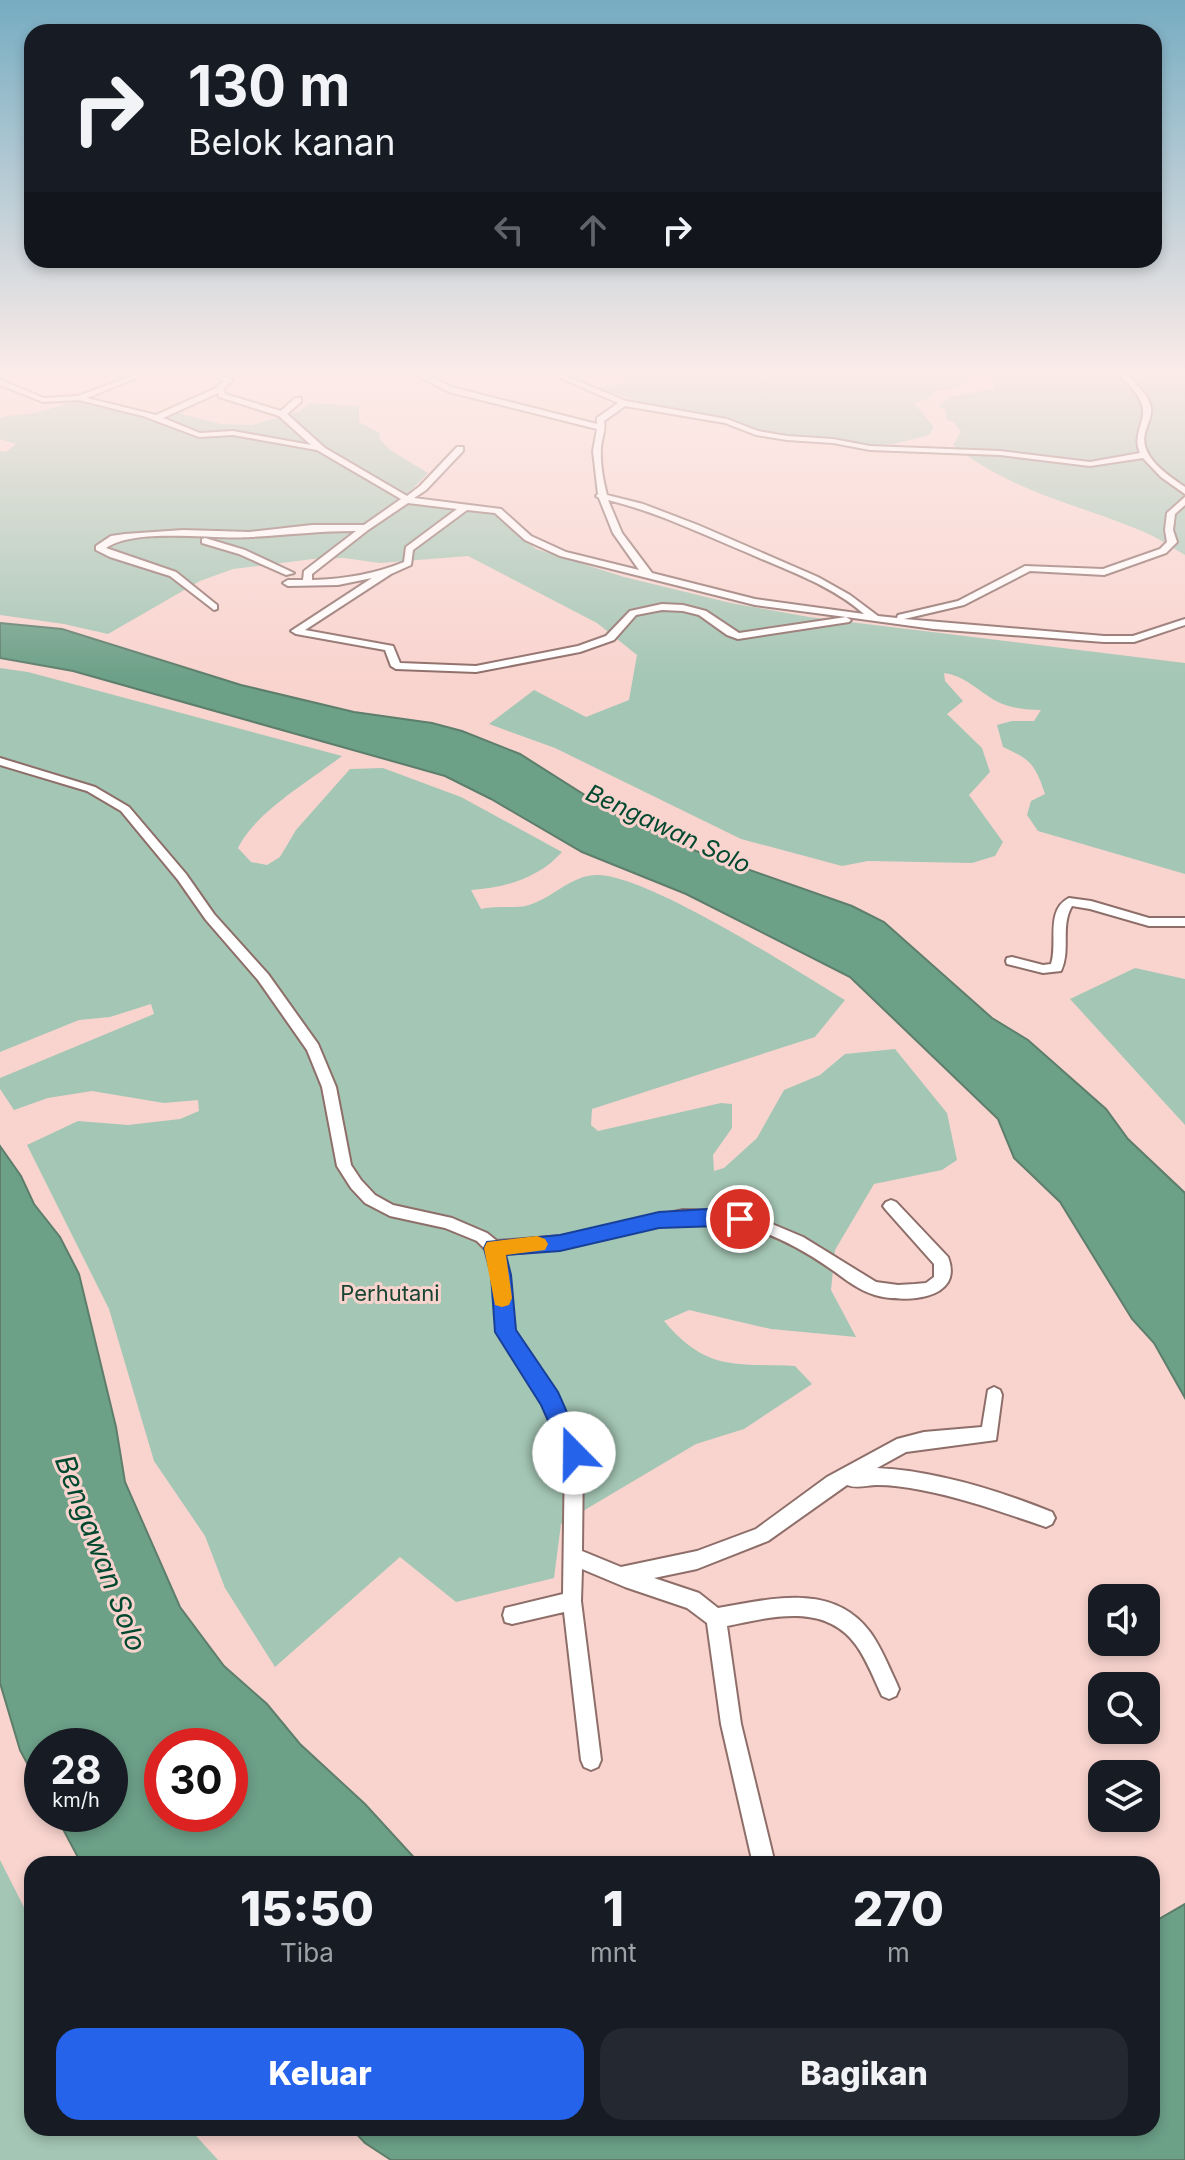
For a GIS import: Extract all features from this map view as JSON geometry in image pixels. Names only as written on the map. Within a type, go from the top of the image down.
[{"type":"street","points":[[368,477],[408,500],[498,511],[528,538],[563,554],[755,602],[1009,634],[1128,640],[1185,622]]},
{"type":"street","points":[[308,583],[307,573],[408,500],[432,477]]},
{"type":"street","points":[[598,477],[600,496],[613,523],[649,576]]},
{"type":"street","points":[[1166,477],[1185,491]]},
{"type":"street","points":[[600,496],[647,506],[691,523],[853,601],[875,618]]},
{"type":"street","points":[[888,620],[961,603],[1028,568],[1098,573],[1163,551],[1172,542],[1169,530],[1171,513],[1185,500]]},
{"type":"street","points":[[196,534],[201,540],[242,552],[289,578],[308,583],[351,580],[388,572],[409,563],[409,549],[465,507]]},
{"type":"street","points":[[214,607],[173,574],[99,548],[120,537],[249,535],[312,528],[366,528]]},
{"type":"street","points":[[388,572],[336,608],[295,630],[389,648],[396,666],[470,669],[592,646],[621,629],[633,613],[658,607],[701,613],[738,636],[863,617]]},
{"type":"street","points":[[835,614],[853,601]]},
{"type":"street","points":[[0,761],[91,789],[125,809],[182,877],[210,917],[263,977],[313,1048],[329,1087],[344,1166],[370,1199],[390,1210],[465,1229],[494,1248],[560,1243],[659,1220],[725,1216],[754,1223],[802,1245],[879,1291],[894,1293],[936,1286],[943,1274],[942,1262],[891,1206]]},
{"type":"street","points":[[1012,961],[1043,969],[1056,968],[1060,954],[1061,914],[1069,902],[1091,905],[1149,922],[1185,922]]},
{"type":"street","points":[[494,1248],[501,1275],[506,1332],[550,1399],[574,1453],[572,1601],[591,1760]]},
{"type":"street","points":[[621,1576],[697,1560],[751,1540],[833,1483],[914,1441],[988,1435],[992,1429],[994,1395]]},
{"type":"street","points":[[833,1483],[867,1475],[887,1475],[1046,1518]]},
{"type":"street","points":[[573,1557],[692,1600],[716,1618],[731,1724],[762,1856]]},
{"type":"street","points":[[512,1615],[572,1601]]},
{"type":"street","points":[[716,1618],[787,1606],[813,1607],[834,1613],[862,1637],[889,1689]]},
{"type":"green space","points":[[0,477],[424,477],[401,501],[410,505],[493,514],[536,549],[624,577],[731,603],[809,617],[1185,663],[1185,874],[1038,831],[1027,815],[1031,801],[1045,794],[1031,764],[1003,747],[997,725],[1034,721],[1041,710],[1001,703],[965,680],[944,673],[945,681],[963,701],[947,714],[982,748],[990,772],[969,795],[1003,842],[995,856],[972,863],[868,861],[842,866],[741,839],[555,748],[489,724],[534,690],[586,717],[629,700],[637,655],[597,623],[468,556],[380,563],[344,558],[313,559],[233,569],[200,581],[108,634],[0,615]]},
{"type":"green space","points":[[1004,477],[1185,477],[1185,555],[1142,531]]},
{"type":"green space","name":"Perhutani","points":[[0,668],[28,672],[342,756],[257,822],[238,848],[251,862],[267,865],[280,857],[296,830],[350,769],[383,768],[461,797],[562,852],[543,869],[521,880],[471,890],[481,909],[529,905],[586,876],[618,878],[683,906],[845,1000],[815,1037],[592,1109],[591,1125],[598,1131],[721,1103],[732,1104],[732,1128],[713,1155],[714,1171],[724,1168],[757,1138],[784,1090],[820,1075],[845,1054],[895,1049],[947,1113],[957,1160],[942,1170],[874,1184],[835,1250],[831,1290],[856,1337],[771,1329],[689,1310],[664,1321],[694,1349],[709,1357],[739,1364],[795,1366],[812,1384],[744,1429],[696,1444],[561,1524],[554,1578],[456,1602],[400,1557],[275,1667],[225,1588],[205,1536],[154,1461],[109,1309],[27,1145],[78,1121],[128,1125],[180,1119],[199,1111],[198,1100],[164,1103],[92,1091],[48,1098],[14,1110],[0,1089],[0,1078],[154,1014],[151,1004],[110,1017],[79,1020],[0,1052]]},
{"type":"green space","points":[[1135,968],[1185,979],[1185,1125],[1070,999]]},
{"type":"green space","points":[[0,1860],[24,1907],[24,2136],[196,2136],[218,2160],[0,2160]]},
{"type":"water","points":[[0,623],[62,629],[241,685],[354,712],[432,723],[462,731],[520,754],[615,814],[696,851],[852,906],[884,922],[992,1018],[1028,1040],[1106,1109],[1128,1139],[1185,1193],[1185,1398],[1154,1343],[1132,1319],[1060,1202],[1014,1158],[998,1119],[850,977],[686,894],[582,852],[445,776],[73,671],[0,658]]},
{"type":"water","name":"Bengawan Solo","points":[[0,1146],[21,1176],[34,1204],[60,1237],[79,1274],[116,1427],[125,1482],[180,1607],[224,1666],[267,1704],[300,1744],[365,1804],[413,1856],[77,1856],[65,1832],[128,1832],[128,1728],[24,1728],[24,1757],[0,1683]]},
{"type":"water","points":[[1185,1904],[1185,2160],[391,2160],[358,2136],[1160,2136],[1160,1918]]},
{"type":"slow traffic","points":[[502,1298],[501,1275],[494,1248],[537,1244]]},
{"type":"route","points":[[574,1453],[550,1399],[512,1346],[503,1326],[501,1275],[494,1248],[560,1243],[659,1220],[725,1216],[740,1219]]}]
